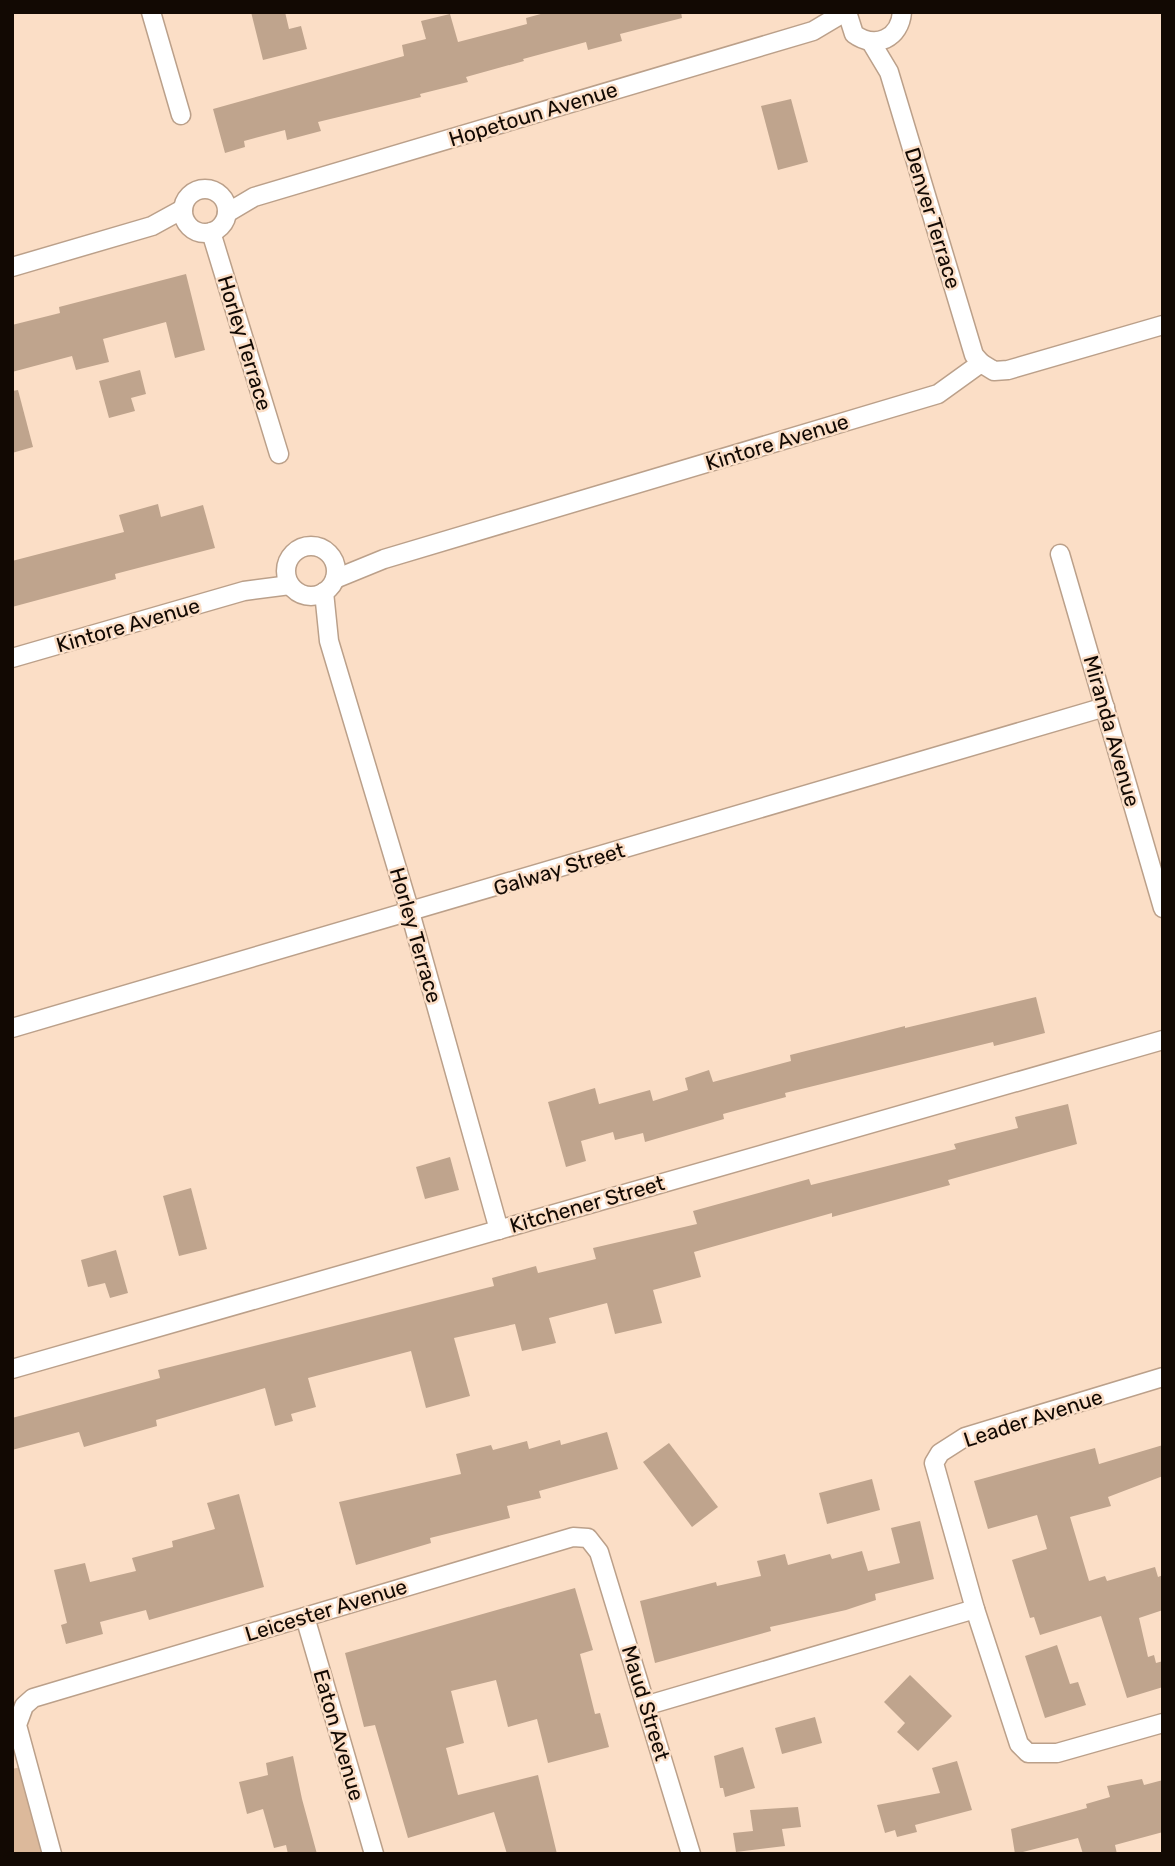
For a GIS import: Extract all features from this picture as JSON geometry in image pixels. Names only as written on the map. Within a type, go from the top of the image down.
[{"type":"street","points":[[151,12],[181,115]]},
{"type":"street","points":[[846,12],[854,34],[871,42],[890,37],[904,15]]},
{"type":"street","name":"Hopetoun Avenue","points":[[224,205],[813,31],[846,12]]},
{"type":"street","name":"Hopetoun Avenue","points":[[813,31],[854,34]]},
{"type":"street","name":"Denver Terrace","points":[[889,72],[890,37]]},
{"type":"street","name":"Denver Terrace","points":[[871,42],[889,72],[974,355],[981,363]]},
{"type":"street","points":[[198,190],[215,191],[224,205],[218,228],[211,232],[202,233],[185,217],[190,194],[198,190]]},
{"type":"street","points":[[12,267],[185,217]]},
{"type":"street","name":"Horley Terrace","points":[[211,232],[279,454]]},
{"type":"street","points":[[981,363],[994,371],[1008,370],[1163,325]]},
{"type":"street","name":"Kintore Avenue","points":[[331,577],[938,394],[981,363]]},
{"type":"street","points":[[303,546],[321,547],[331,577],[309,596],[292,583],[292,554],[303,546]]},
{"type":"street","name":"Miranda Avenue","points":[[1060,554],[1158,873],[1163,908]]},
{"type":"street","name":"Horley Terrace","points":[[329,641],[331,577]]},
{"type":"street","name":"Kintore Avenue","points":[[12,658],[244,592],[292,583]]},
{"type":"street","name":"Horley Terrace","points":[[292,583],[329,641],[410,912],[499,1230]]},
{"type":"street","name":"Galway Street","points":[[12,1028],[1105,706]]},
{"type":"street","name":"Kitchener Street","points":[[12,1369],[1163,1040]]},
{"type":"street","name":"Leader Avenue","points":[[1163,1377],[965,1437],[940,1453],[934,1463],[935,1476],[1013,1734],[1028,1753],[1057,1754],[1163,1723]]},
{"type":"street","name":"Leicester Avenue","points":[[52,1854],[16,1725],[24,1706],[33,1698],[573,1537],[588,1538],[599,1552]]},
{"type":"street","name":"Maud Street","points":[[599,1552],[648,1705],[691,1854]]},
{"type":"street","points":[[648,1705],[975,1609]]},
{"type":"street","name":"Eaton Avenue","points":[[305,1617],[374,1854]]},
{"type":"shaded area","points":[[21,1767],[46,1854],[12,1854],[12,1769]]},
{"type":"building","points":[[251,12],[285,12],[289,29],[301,26],[307,49],[263,60]]},
{"type":"building","points":[[548,12],[681,12],[682,18],[620,34],[622,41],[588,50],[586,42],[466,77],[468,82],[420,94],[421,97],[318,122],[321,131],[287,140],[285,130],[244,141],[245,147],[225,153],[213,109],[404,56],[402,45],[426,39],[421,21],[450,14],[458,42],[527,24],[526,18]]},
{"type":"building","points":[[791,99],[808,162],[778,170],[761,106]]},
{"type":"building","points":[[186,274],[205,350],[175,358],[166,322],[103,339],[109,362],[76,370],[72,356],[12,372],[12,325],[60,313],[59,307]]},
{"type":"building","points":[[140,370],[146,394],[131,398],[135,411],[109,418],[99,381]]},
{"type":"building","points":[[18,390],[33,447],[12,453],[12,391]]},
{"type":"building","points":[[158,504],[161,517],[203,505],[215,548],[115,574],[116,579],[12,607],[12,561],[124,532],[119,515]]},
{"type":"building","points":[[1036,997],[1045,1033],[994,1046],[993,1042],[785,1093],[786,1097],[723,1114],[724,1119],[645,1142],[643,1133],[615,1140],[613,1132],[581,1141],[586,1161],[566,1167],[548,1102],[595,1088],[599,1104],[650,1090],[653,1101],[688,1090],[685,1078],[709,1070],[713,1082],[791,1061],[790,1055]]},
{"type":"building","points":[[1068,1104],[1077,1144],[948,1180],[950,1185],[832,1217],[832,1213],[694,1252],[701,1277],[653,1290],[662,1323],[615,1334],[607,1303],[549,1318],[556,1343],[522,1351],[515,1324],[454,1338],[470,1396],[426,1408],[411,1351],[308,1378],[316,1407],[291,1414],[293,1421],[275,1426],[265,1388],[156,1420],[157,1426],[84,1447],[79,1432],[12,1450],[12,1418],[160,1378],[158,1370],[494,1286],[492,1278],[536,1266],[538,1273],[596,1259],[593,1248],[697,1224],[693,1211],[809,1179],[811,1185],[956,1149],[954,1144],[1018,1128],[1015,1117]]},
{"type":"building","points":[[450,1157],[459,1190],[425,1199],[416,1167]]},
{"type":"building","points":[[191,1188],[207,1249],[179,1256],[163,1196]]},
{"type":"building","points":[[116,1250],[128,1293],[110,1298],[105,1283],[88,1287],[81,1260]]},
{"type":"building","points":[[607,1432],[618,1469],[539,1491],[541,1498],[507,1506],[510,1518],[430,1538],[431,1543],[356,1565],[339,1502],[461,1474],[456,1454],[491,1445],[493,1450],[527,1441],[529,1449],[560,1440],[561,1445]]},
{"type":"building","points":[[669,1443],[718,1507],[692,1527],[643,1462]]},
{"type":"building","points":[[1163,1445],[1163,1476],[1108,1497],[1111,1506],[1070,1517],[1089,1581],[1105,1576],[1107,1581],[1155,1567],[1158,1577],[1163,1575],[1163,1610],[1139,1618],[1148,1657],[1154,1655],[1156,1663],[1163,1661],[1163,1687],[1127,1698],[1101,1616],[1040,1635],[1034,1617],[1030,1618],[1012,1560],[1047,1549],[1037,1515],[988,1529],[974,1481],[1095,1448],[1099,1464]]},
{"type":"building","points":[[872,1479],[880,1510],[827,1524],[819,1493]]},
{"type":"building","points":[[239,1494],[264,1587],[149,1620],[146,1610],[100,1622],[103,1634],[66,1644],[61,1625],[67,1623],[54,1570],[85,1563],[90,1582],[136,1571],[132,1558],[173,1547],[172,1541],[215,1529],[207,1503]]},
{"type":"building","points":[[920,1521],[934,1579],[875,1594],[876,1600],[846,1610],[770,1627],[771,1631],[655,1663],[640,1601],[716,1582],[717,1586],[761,1576],[757,1561],[785,1554],[788,1565],[830,1554],[832,1559],[862,1551],[868,1571],[900,1563],[891,1528]]},
{"type":"building","points":[[575,1588],[593,1650],[580,1654],[595,1714],[600,1713],[609,1747],[548,1763],[537,1719],[508,1727],[496,1680],[451,1691],[464,1743],[446,1748],[458,1795],[538,1775],[557,1854],[507,1854],[494,1812],[408,1838],[375,1725],[364,1727],[345,1653]]},
{"type":"building","points":[[1057,1645],[1070,1684],[1078,1682],[1086,1705],[1045,1718],[1025,1656]]},
{"type":"building","points":[[910,1675],[952,1716],[918,1751],[897,1732],[905,1723],[884,1702]]},
{"type":"building","points":[[815,1717],[822,1743],[782,1754],[775,1728]]},
{"type":"building","points":[[743,1747],[755,1788],[725,1797],[723,1788],[720,1788],[714,1756]]},
{"type":"building","points":[[293,1756],[317,1854],[288,1854],[286,1845],[274,1848],[263,1809],[247,1814],[239,1782],[268,1775],[266,1763]]},
{"type":"building","points":[[957,1761],[972,1810],[915,1825],[917,1832],[897,1837],[895,1830],[885,1833],[877,1805],[940,1793],[932,1768]]},
{"type":"building","points":[[1142,1779],[1144,1785],[1163,1780],[1163,1832],[1115,1845],[1117,1854],[1083,1854],[1078,1838],[1015,1854],[1011,1829],[1087,1808],[1086,1804],[1110,1797],[1107,1786]]},
{"type":"building","points":[[798,1807],[801,1827],[782,1829],[785,1846],[736,1852],[733,1833],[753,1831],[750,1810]]}]
